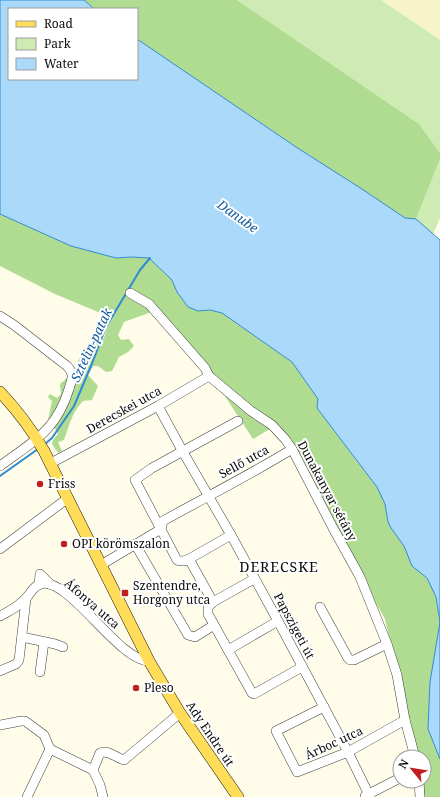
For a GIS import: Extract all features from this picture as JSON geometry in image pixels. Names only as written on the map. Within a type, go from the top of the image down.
[{"type":"main road","name":"Ady Endre út","points":[[0,392],[40,444],[51,463],[149,661],[180,714],[238,797]]},
{"type":"street","name":"Dunakanyar sétány","points":[[130,293],[149,304],[205,368],[209,376],[251,411],[272,425],[292,449],[360,577],[387,644],[397,675],[405,720],[414,749]]},
{"type":"street","points":[[0,316],[68,366],[73,376],[68,394],[56,419],[40,444],[0,466]]},
{"type":"street","name":"Derecskei utca","points":[[51,463],[158,406],[209,376]]},
{"type":"street","name":"Papszigeti út","points":[[158,406],[278,621],[348,752],[368,796]]},
{"type":"street","points":[[231,535],[183,562],[177,560],[135,479],[238,421]]},
{"type":"street","name":"Sellő utca","points":[[101,565],[161,529],[163,521],[266,465],[292,449]]},
{"type":"street","points":[[0,549],[68,498]]},
{"type":"street","points":[[135,544],[188,635],[195,637],[214,625]]},
{"type":"street","points":[[189,559],[213,602]]},
{"type":"street","points":[[254,579],[209,605],[207,610],[214,625],[254,694],[302,667]]},
{"type":"street","name":"Áfonya utca","points":[[0,616],[26,599],[31,590],[39,585],[51,585],[62,590],[130,654],[142,661],[149,661]]},
{"type":"street","points":[[0,671],[18,663],[26,599]]},
{"type":"street","points":[[320,608],[350,660],[354,660],[387,644]]},
{"type":"street","points":[[228,650],[278,621]]},
{"type":"street","points":[[22,637],[63,647]]},
{"type":"street","points":[[40,672],[44,642]]},
{"type":"street","name":"Árboc utca","points":[[324,707],[276,731],[297,772],[348,752],[405,720]]},
{"type":"street","points":[[93,770],[102,751],[106,751],[124,760],[180,714]]},
{"type":"street","points":[[0,726],[25,721],[44,735],[50,749],[93,770],[100,785],[103,797]]},
{"type":"street","points":[[27,797],[50,749]]},
{"type":"street","points":[[368,796],[392,782]]},
{"type":"shaded area","points":[[381,0],[440,0],[440,40]]},
{"type":"green space","points":[[84,0],[237,0],[419,124],[440,153],[440,159],[416,219],[405,218],[296,147],[138,40],[138,8],[93,8]]},
{"type":"green space","points":[[237,0],[381,0],[440,40],[440,153],[419,124]]},
{"type":"green space","points":[[440,159],[440,218],[433,234],[416,219]]},
{"type":"green space","points":[[0,214],[71,246],[116,258],[149,258],[172,280],[177,292],[198,311],[210,310],[222,313],[292,362],[318,399],[317,408],[377,487],[385,504],[388,522],[391,528],[404,546],[412,566],[427,578],[436,597],[440,622],[430,682],[428,729],[440,759],[440,797],[418,797],[418,789],[432,789],[432,749],[414,749],[385,619],[278,431],[273,427],[253,439],[213,378],[157,310],[124,322],[118,335],[121,340],[129,339],[134,346],[128,352],[119,357],[112,371],[106,372],[98,366],[93,366],[88,375],[98,386],[92,400],[83,401],[76,410],[71,419],[64,440],[58,442],[62,451],[58,453],[52,444],[53,440],[58,434],[48,420],[52,401],[48,397],[50,394],[57,398],[61,394],[60,384],[67,378],[78,374],[78,361],[92,342],[99,343],[104,338],[110,317],[55,294],[0,266]]},
{"type":"water","name":"Danube","points":[[0,0],[84,0],[93,8],[8,8],[8,80],[138,80],[138,40],[296,147],[405,218],[416,219],[440,240],[440,622],[436,597],[427,578],[412,566],[404,546],[391,528],[388,522],[385,504],[377,487],[317,408],[318,399],[292,362],[222,313],[210,310],[198,311],[188,307],[177,292],[172,280],[149,258],[116,258],[71,246],[0,214]]},
{"type":"water","points":[[440,622],[440,759],[428,729],[430,682]]},
{"type":"waterway","name":"Sztelin-patak","points":[[45,444],[52,438],[74,406],[106,327],[140,270],[150,258]]},
{"type":"waterway","name":"Sztelin-patak","points":[[0,476],[38,449]]},
{"type":"place","name":"Friss","points":[[40,484]]},
{"type":"place","name":"OPI körömszalon","points":[[64,544]]},
{"type":"place","name":"Szentendre, Horgony utca","points":[[125,593]]},
{"type":"place","name":"Pleso","points":[[136,688]]},
{"type":"district","name":"DERECSKE","points":[[279,567]]}]
